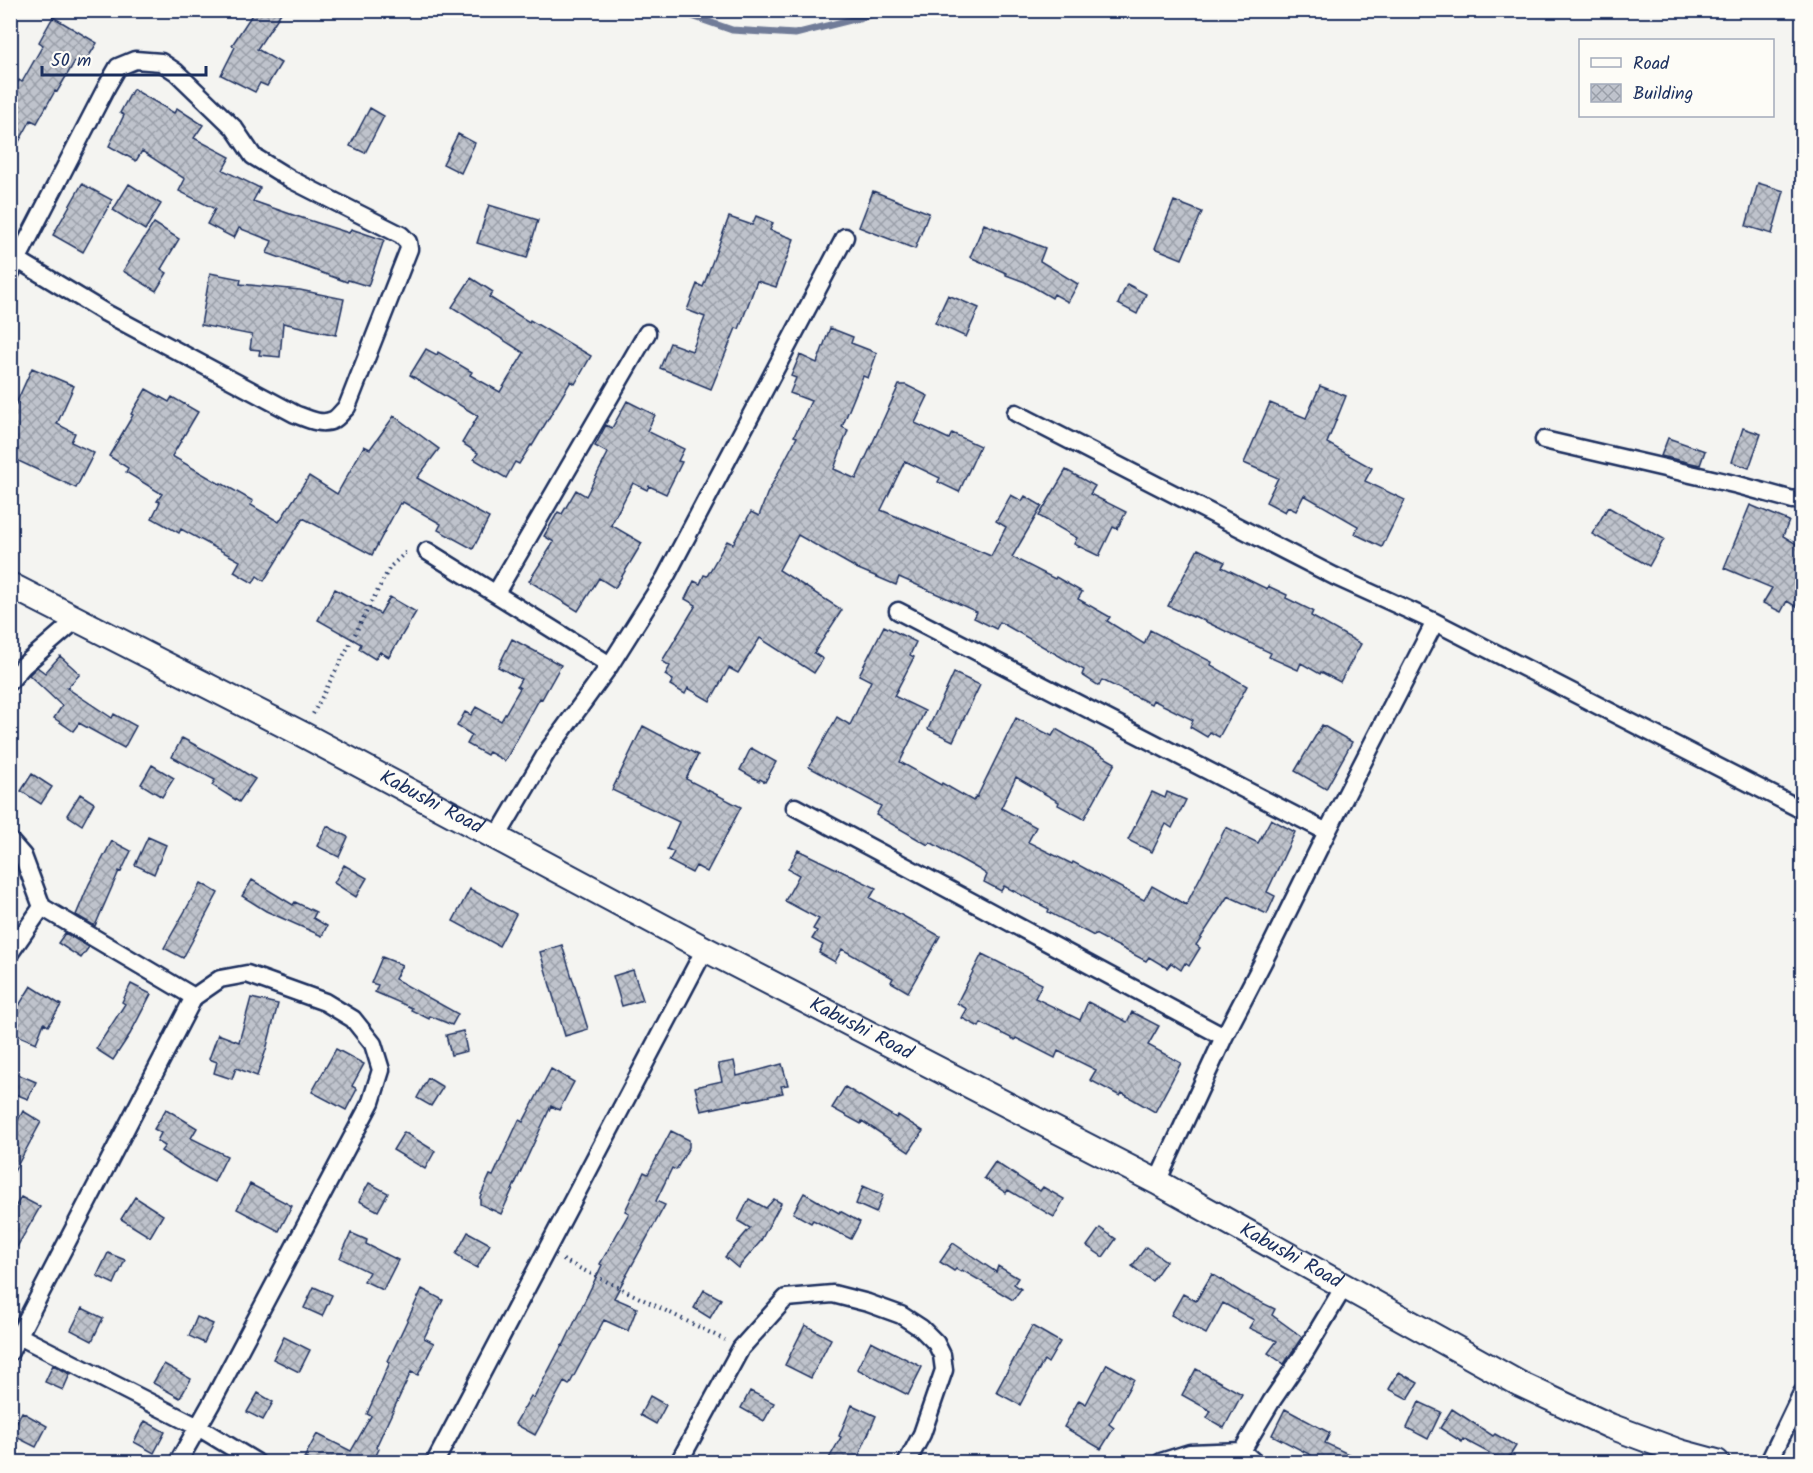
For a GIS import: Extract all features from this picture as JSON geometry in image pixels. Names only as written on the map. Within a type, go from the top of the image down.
[{"type":"main road","name":"Kabushi Road","points":[[10,585],[302,734],[705,949],[1157,1182],[1530,1389],[1610,1426],[1680,1452],[1717,1462]]},
{"type":"street","points":[[135,60],[161,62],[176,72],[234,128],[253,156],[292,180],[401,235],[408,242],[409,249],[347,407],[333,420],[320,422],[295,414],[114,318],[16,255],[118,67],[135,60]]},
{"type":"street","points":[[497,837],[547,752],[610,665],[665,578],[845,237]]},
{"type":"street","points":[[495,593],[647,333]]},
{"type":"street","points":[[1016,413],[1334,576],[1435,622],[1803,810]]},
{"type":"street","points":[[1544,440],[1793,500],[1803,498]]},
{"type":"street","points":[[427,551],[610,665]]},
{"type":"street","points":[[898,611],[1327,832]]},
{"type":"street","points":[[10,681],[23,666],[77,619]]},
{"type":"street","points":[[1157,1182],[1224,1037],[1435,622]]},
{"type":"street","points":[[795,807],[1224,1037]]},
{"type":"street","points":[[10,841],[23,856],[42,907],[194,997]]},
{"type":"street","points":[[10,953],[42,907]]},
{"type":"street","points":[[435,1462],[705,949]]},
{"type":"street","points":[[10,1352],[194,997],[220,979],[247,974],[325,1002],[353,1019],[373,1044],[381,1070],[371,1102],[355,1136],[178,1462]]},
{"type":"street","points":[[1161,1462],[1190,1453],[1248,1457],[1271,1402],[1305,1352],[1345,1285]]},
{"type":"street","points":[[679,1462],[741,1348],[786,1298],[833,1294],[901,1315],[921,1328],[936,1343],[942,1355],[944,1370],[922,1434],[907,1462]]},
{"type":"street","points":[[19,1335],[198,1427],[256,1462]]},
{"type":"street","points":[[1769,1462],[1803,1393]]},
{"type":"path","points":[[302,734],[390,567],[405,553],[427,551]]},
{"type":"path","points":[[546,1251],[741,1348]]},
{"type":"building","points":[[255,10],[283,10],[257,49],[281,63],[267,86],[260,83],[255,92],[221,75],[235,47],[232,45]]},
{"type":"building","points":[[53,17],[97,43],[83,66],[75,61],[37,123],[31,120],[10,158],[10,95],[19,80],[22,82],[43,45],[39,42]]},
{"type":"building","points":[[133,89],[174,113],[177,108],[203,125],[194,138],[230,157],[223,170],[260,188],[253,201],[349,233],[351,229],[384,240],[368,286],[348,280],[347,282],[267,253],[272,241],[239,228],[234,238],[207,224],[215,209],[179,191],[185,179],[142,151],[136,161],[109,146],[124,115],[120,113]]},
{"type":"building","points":[[370,108],[384,116],[365,153],[350,146]]},
{"type":"building","points":[[458,134],[475,143],[461,173],[443,164]]},
{"type":"building","points":[[1758,183],[1784,191],[1772,234],[1746,226]]},
{"type":"building","points":[[82,184],[112,200],[83,252],[53,235]]},
{"type":"building","points":[[129,184],[161,204],[145,230],[113,210]]},
{"type":"building","points":[[873,191],[929,213],[915,249],[859,227]]},
{"type":"building","points":[[1174,201],[1202,212],[1182,259],[1155,248]]},
{"type":"building","points":[[489,205],[538,220],[527,258],[477,243]]},
{"type":"building","points":[[756,216],[773,223],[770,230],[794,239],[776,287],[757,281],[739,329],[736,328],[711,389],[660,368],[670,343],[692,351],[705,317],[687,310],[697,284],[703,287],[729,217],[752,225]]},
{"type":"building","points":[[154,223],[179,239],[161,269],[167,273],[156,291],[123,271]]},
{"type":"building","points":[[984,224],[1045,248],[1040,261],[1078,284],[1068,302],[1054,294],[1052,298],[1025,282],[970,257]]},
{"type":"building","points":[[210,273],[241,279],[240,284],[300,290],[344,299],[336,335],[283,323],[280,357],[259,355],[260,350],[250,349],[252,335],[201,325]]},
{"type":"building","points":[[471,278],[493,292],[489,297],[591,356],[575,384],[571,381],[532,446],[519,464],[515,462],[506,478],[474,459],[478,453],[462,443],[478,416],[410,375],[426,349],[437,355],[438,352],[472,372],[470,375],[500,392],[524,353],[452,307]]},
{"type":"building","points":[[1127,284],[1146,294],[1137,314],[1118,304]]},
{"type":"building","points":[[948,295],[979,308],[966,337],[935,323]]},
{"type":"building","points":[[830,328],[853,337],[851,343],[877,353],[868,378],[863,376],[842,427],[848,430],[834,469],[856,479],[899,385],[906,385],[928,396],[915,423],[949,439],[952,433],[980,446],[959,492],[938,482],[940,478],[905,461],[881,510],[991,556],[1006,527],[996,521],[1011,495],[1022,501],[1025,496],[1042,506],[1012,557],[1082,592],[1078,599],[1110,617],[1107,621],[1144,644],[1150,630],[1212,662],[1211,665],[1247,686],[1219,737],[1210,732],[1207,737],[1190,727],[1193,720],[1153,700],[1151,704],[1102,680],[1099,686],[1082,675],[1084,670],[1000,622],[996,629],[974,618],[977,612],[899,577],[896,585],[856,568],[798,535],[779,570],[842,610],[814,653],[823,659],[814,673],[760,638],[738,673],[729,668],[710,701],[688,688],[685,694],[670,685],[673,680],[665,675],[670,666],[662,661],[696,605],[685,599],[694,581],[700,584],[704,575],[707,576],[727,541],[733,544],[751,512],[759,516],[767,494],[797,437],[794,436],[811,401],[790,393],[796,378],[791,376],[800,355],[817,363]]},
{"type":"building","points":[[32,368],[74,386],[57,424],[75,433],[71,442],[94,453],[76,488],[10,457],[10,417]]},
{"type":"building","points":[[1320,386],[1346,396],[1327,443],[1372,468],[1365,481],[1405,500],[1382,547],[1355,534],[1358,526],[1304,495],[1296,511],[1288,507],[1285,512],[1266,502],[1278,478],[1244,463],[1270,403],[1306,418]]},
{"type":"building","points":[[146,389],[169,402],[172,397],[198,412],[172,456],[253,501],[251,505],[279,522],[309,476],[337,494],[364,446],[370,449],[394,416],[439,449],[417,478],[489,518],[473,549],[438,530],[441,524],[403,502],[400,503],[372,555],[303,518],[264,581],[257,576],[253,583],[234,572],[240,561],[181,529],[179,533],[152,518],[160,502],[157,501],[162,494],[126,472],[128,468],[109,456]]},
{"type":"building","points":[[627,401],[655,415],[647,431],[684,449],[678,461],[682,462],[666,494],[649,486],[647,490],[633,483],[611,525],[642,543],[615,588],[599,578],[578,611],[529,581],[554,542],[544,536],[558,512],[562,514],[576,490],[586,496],[608,453],[595,446],[606,425],[612,428]]},
{"type":"building","points":[[1743,428],[1761,434],[1749,468],[1732,462]]},
{"type":"building","points":[[1668,438],[1705,451],[1700,465],[1661,456]]},
{"type":"building","points":[[1066,470],[1095,486],[1090,494],[1126,512],[1117,529],[1113,527],[1099,556],[1074,544],[1077,538],[1039,516]]},
{"type":"building","points":[[1750,505],[1789,521],[1783,536],[1803,548],[1803,611],[1787,601],[1781,612],[1763,603],[1772,588],[1724,568]]},
{"type":"building","points":[[1608,507],[1664,539],[1649,566],[1592,534]]},
{"type":"building","points":[[1198,549],[1225,562],[1222,567],[1267,589],[1268,586],[1287,595],[1286,598],[1313,611],[1311,616],[1361,644],[1340,682],[1301,663],[1298,670],[1269,657],[1271,653],[1168,606]]},
{"type":"building","points":[[335,589],[380,614],[390,597],[416,612],[389,657],[380,652],[375,659],[359,649],[361,644],[318,620]]},
{"type":"building","points":[[884,626],[916,642],[910,655],[914,657],[894,696],[925,711],[900,762],[973,801],[1016,718],[1052,736],[1056,729],[1115,763],[1084,819],[1016,777],[1001,808],[1036,827],[1028,842],[1072,864],[1073,862],[1144,900],[1152,886],[1186,905],[1226,827],[1258,843],[1271,819],[1295,832],[1267,892],[1275,896],[1267,914],[1228,896],[1196,945],[1200,948],[1189,966],[1185,963],[1181,970],[1171,963],[1167,968],[1149,957],[1146,961],[1095,934],[1094,936],[1004,886],[1001,891],[984,882],[987,875],[980,870],[930,842],[928,845],[876,815],[881,806],[809,767],[837,717],[850,725],[871,681],[859,675]]},
{"type":"building","points":[[512,639],[561,665],[505,761],[489,752],[487,755],[467,744],[472,735],[457,726],[465,712],[471,715],[476,707],[501,721],[520,688],[517,686],[521,679],[498,667]]},
{"type":"building","points":[[60,656],[80,674],[67,688],[112,718],[114,714],[136,726],[124,748],[79,723],[73,731],[54,718],[62,706],[29,675],[37,667],[45,673]]},
{"type":"building","points":[[954,673],[980,685],[953,741],[928,729]]},
{"type":"building","points":[[1322,725],[1352,742],[1326,789],[1295,771]]},
{"type":"building","points":[[643,726],[698,755],[686,779],[741,807],[707,872],[696,866],[692,873],[669,861],[674,852],[667,849],[679,822],[612,790]]},
{"type":"building","points":[[182,738],[255,779],[239,802],[212,785],[215,780],[172,757]]},
{"type":"building","points":[[751,748],[776,762],[765,782],[740,770]]},
{"type":"building","points":[[152,765],[174,778],[162,797],[141,784]]},
{"type":"building","points":[[32,774],[52,787],[41,804],[21,791]]},
{"type":"building","points":[[1152,792],[1165,798],[1167,792],[1186,800],[1172,828],[1166,824],[1152,852],[1128,840]]},
{"type":"building","points":[[80,794],[94,803],[82,825],[67,815]]},
{"type":"building","points":[[327,826],[348,837],[339,857],[317,846]]},
{"type":"building","points":[[148,837],[166,845],[154,874],[135,865]]},
{"type":"building","points":[[112,841],[131,851],[121,872],[119,871],[95,926],[76,915],[89,884]]},
{"type":"building","points":[[798,850],[876,888],[870,898],[940,936],[908,992],[891,982],[893,978],[842,949],[835,962],[819,953],[823,945],[812,939],[817,931],[813,929],[819,919],[785,901],[799,875],[788,869]]},
{"type":"building","points":[[344,865],[367,878],[356,897],[334,883]]},
{"type":"building","points":[[252,880],[293,905],[295,902],[316,912],[313,918],[327,926],[322,936],[266,911],[242,896]]},
{"type":"building","points":[[201,883],[218,893],[183,958],[164,948]]},
{"type":"building","points":[[470,889],[516,914],[499,946],[453,921]]},
{"type":"building","points":[[65,933],[89,947],[81,958],[58,943]]},
{"type":"building","points":[[562,945],[588,1029],[565,1036],[540,952]]},
{"type":"building","points":[[982,954],[1042,984],[1035,998],[1080,1020],[1088,1002],[1127,1022],[1132,1012],[1159,1026],[1148,1045],[1181,1063],[1155,1112],[1122,1093],[1120,1096],[1090,1080],[1096,1070],[1058,1051],[1055,1058],[1016,1038],[1015,1040],[981,1023],[979,1027],[962,1018],[967,1009],[957,1003]]},
{"type":"building","points":[[382,957],[402,965],[395,979],[458,1014],[452,1025],[430,1016],[429,1019],[411,1010],[412,1008],[375,992],[378,985],[371,983]]},
{"type":"building","points":[[633,970],[643,1000],[622,1006],[613,976]]},
{"type":"building","points":[[131,984],[151,994],[113,1060],[96,1049],[125,1004],[122,1002]]},
{"type":"building","points":[[31,986],[61,1005],[48,1026],[44,1023],[36,1043],[10,1032],[10,1020]]},
{"type":"building","points":[[251,998],[278,1004],[257,1076],[236,1068],[232,1079],[214,1073],[217,1062],[209,1059],[218,1034],[239,1042]]},
{"type":"building","points":[[463,1031],[467,1051],[451,1055],[446,1035]]},
{"type":"building","points":[[336,1049],[364,1064],[352,1086],[357,1089],[346,1110],[312,1092]]},
{"type":"building","points":[[734,1061],[737,1076],[782,1064],[788,1085],[781,1086],[783,1093],[701,1111],[695,1087],[722,1081],[718,1064]]},
{"type":"building","points":[[551,1069],[574,1082],[559,1110],[551,1106],[501,1214],[480,1204],[480,1197],[490,1175],[493,1176],[519,1120],[523,1122]]},
{"type":"building","points":[[10,1071],[36,1082],[28,1099],[10,1092]]},
{"type":"building","points":[[428,1078],[443,1087],[431,1106],[417,1098]]},
{"type":"building","points":[[845,1087],[896,1118],[898,1115],[923,1131],[909,1152],[862,1121],[861,1124],[832,1108]]},
{"type":"building","points":[[166,1109],[197,1128],[191,1138],[227,1156],[214,1182],[161,1151],[165,1146],[157,1141],[161,1133],[154,1129]]},
{"type":"building","points":[[23,1111],[41,1122],[10,1179],[10,1135]]},
{"type":"building","points":[[671,1131],[689,1140],[689,1147],[676,1170],[672,1168],[656,1201],[665,1205],[614,1298],[637,1308],[628,1331],[604,1320],[569,1385],[564,1382],[535,1435],[515,1424],[531,1396],[534,1398],[563,1346],[602,1265],[600,1264],[629,1213],[625,1211],[644,1172],[648,1174]]},
{"type":"building","points":[[404,1132],[435,1151],[425,1169],[393,1150]]},
{"type":"building","points":[[995,1162],[1040,1191],[1043,1187],[1064,1199],[1054,1217],[1008,1190],[1006,1193],[984,1178]]},
{"type":"building","points":[[369,1183],[388,1193],[378,1211],[359,1201]]},
{"type":"building","points":[[250,1184],[292,1206],[279,1231],[237,1209]]},
{"type":"building","points":[[863,1186],[883,1195],[876,1213],[856,1204]]},
{"type":"building","points":[[804,1193],[860,1222],[851,1239],[793,1213]]},
{"type":"building","points":[[21,1197],[40,1207],[10,1259],[10,1216]]},
{"type":"building","points":[[135,1197],[163,1215],[150,1237],[121,1219]]},
{"type":"building","points":[[749,1199],[766,1208],[774,1199],[781,1203],[760,1242],[738,1268],[725,1257],[750,1228],[738,1221]]},
{"type":"building","points":[[1100,1228],[1116,1239],[1103,1257],[1087,1246]]},
{"type":"building","points":[[468,1232],[490,1244],[477,1268],[456,1254]]},
{"type":"building","points":[[351,1233],[367,1240],[366,1244],[398,1260],[383,1290],[364,1281],[369,1272],[340,1258]]},
{"type":"building","points":[[953,1243],[996,1272],[998,1266],[1018,1278],[1014,1284],[1021,1289],[1013,1300],[962,1270],[961,1272],[956,1269],[954,1271],[940,1262]]},
{"type":"building","points":[[1146,1247],[1166,1261],[1152,1281],[1132,1266]]},
{"type":"building","points":[[108,1253],[125,1260],[114,1284],[97,1276]]},
{"type":"building","points":[[1212,1274],[1244,1294],[1275,1309],[1272,1315],[1302,1337],[1284,1364],[1268,1353],[1277,1341],[1249,1328],[1254,1320],[1223,1303],[1206,1334],[1171,1315],[1183,1294],[1196,1301]]},
{"type":"building","points":[[314,1287],[332,1295],[322,1316],[304,1308]]},
{"type":"building","points":[[422,1289],[443,1300],[424,1338],[434,1343],[418,1375],[411,1372],[376,1447],[379,1449],[373,1462],[314,1462],[304,1458],[317,1434],[351,1451],[371,1416],[367,1414],[390,1362],[388,1361]]},
{"type":"building","points":[[704,1290],[721,1299],[710,1318],[694,1308]]},
{"type":"building","points":[[82,1308],[103,1318],[92,1341],[71,1330]]},
{"type":"building","points":[[197,1317],[213,1324],[204,1343],[189,1336]]},
{"type":"building","points":[[805,1325],[831,1339],[811,1378],[785,1365]]},
{"type":"building","points":[[1032,1326],[1060,1342],[1048,1363],[1044,1360],[1020,1405],[996,1392]]},
{"type":"building","points":[[284,1337],[310,1350],[299,1372],[273,1359]]},
{"type":"building","points":[[871,1341],[922,1367],[908,1395],[857,1369]]},
{"type":"building","points":[[164,1364],[191,1379],[180,1398],[153,1383]]},
{"type":"building","points":[[1107,1364],[1134,1379],[1109,1424],[1114,1428],[1101,1449],[1064,1427],[1079,1400],[1086,1404]]},
{"type":"building","points":[[53,1365],[70,1374],[63,1390],[45,1382]]},
{"type":"building","points":[[1196,1369],[1242,1394],[1224,1428],[1207,1418],[1211,1411],[1182,1395]]},
{"type":"building","points":[[1399,1372],[1418,1383],[1408,1399],[1389,1389]]},
{"type":"building","points":[[750,1391],[774,1403],[764,1421],[741,1408]]},
{"type":"building","points":[[258,1393],[273,1402],[263,1420],[247,1412]]},
{"type":"building","points":[[650,1396],[666,1405],[656,1424],[640,1415]]},
{"type":"building","points":[[1419,1402],[1441,1412],[1428,1439],[1407,1428]]},
{"type":"building","points":[[852,1405],[876,1416],[856,1462],[827,1462],[841,1437],[839,1436]]},
{"type":"building","points":[[1285,1409],[1330,1433],[1325,1443],[1365,1462],[1324,1462],[1272,1435]]},
{"type":"building","points":[[1452,1409],[1493,1436],[1495,1434],[1516,1446],[1506,1462],[1463,1439],[1462,1442],[1440,1428]]},
{"type":"building","points":[[22,1412],[47,1426],[36,1447],[10,1434]]},
{"type":"building","points":[[145,1421],[165,1432],[154,1453],[134,1442]]},
{"type":"waterway","points":[[675,10],[732,30],[795,34],[890,10]]}]
